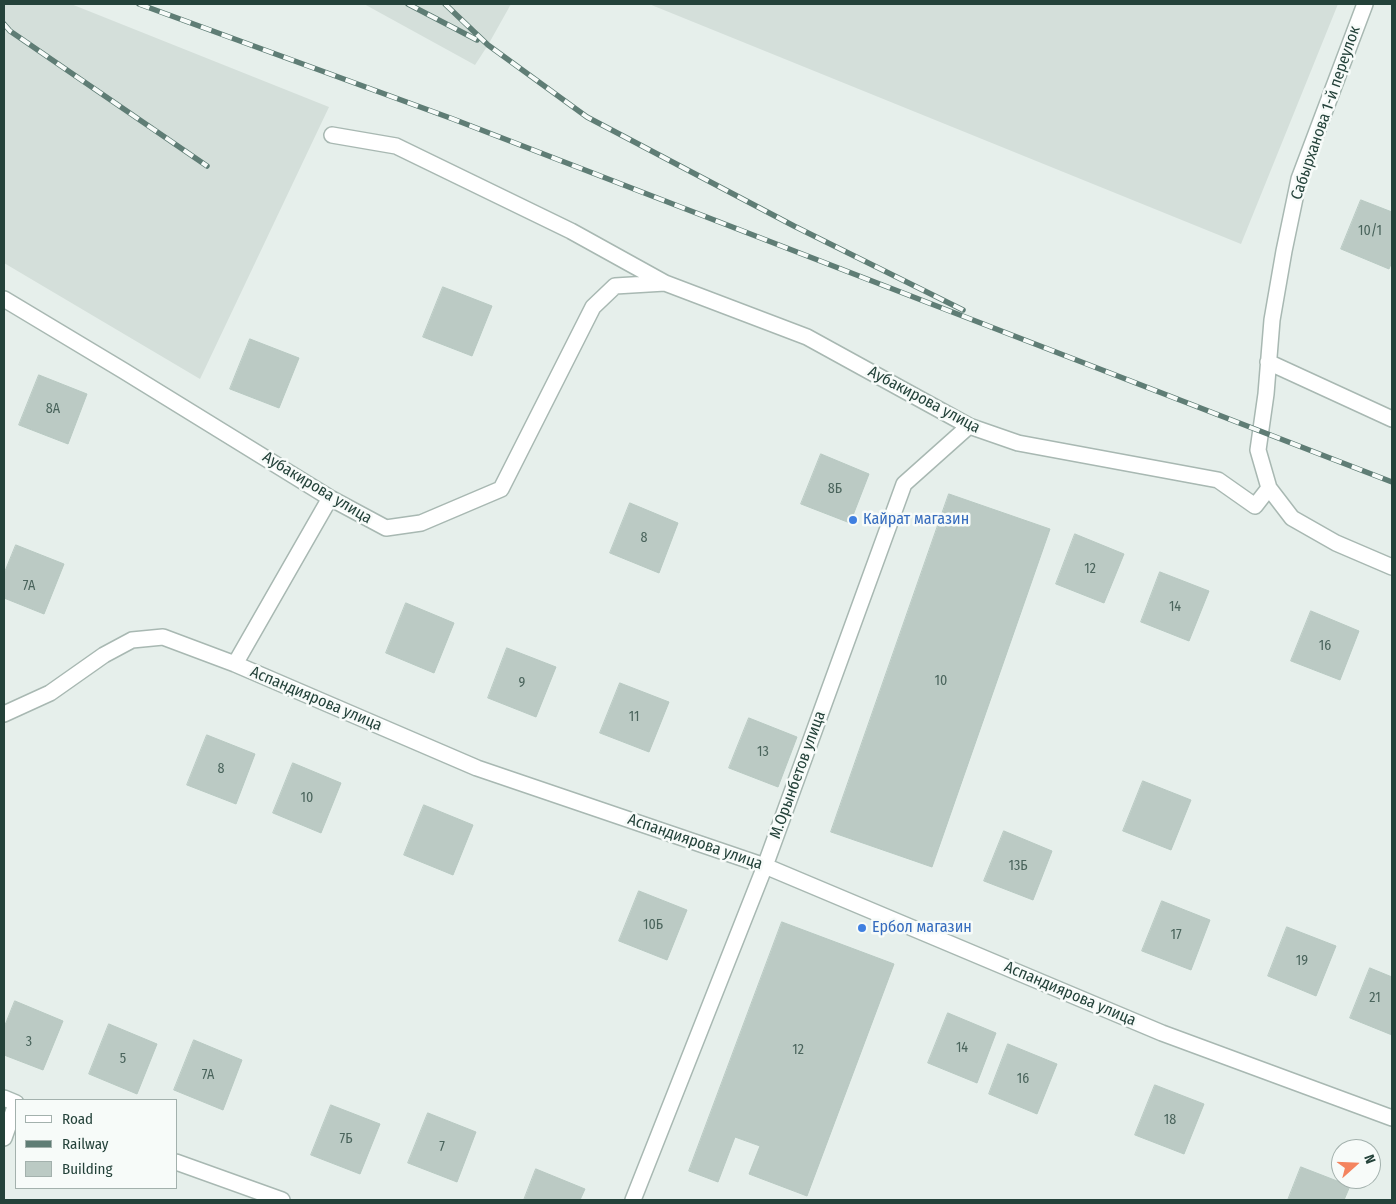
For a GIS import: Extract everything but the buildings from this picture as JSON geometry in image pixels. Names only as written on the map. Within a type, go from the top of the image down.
[{"type":"street","name":"Сабырханова 1-й переулок","points":[[1269,488],[1258,450],[1266,394],[1273,311],[1284,251],[1299,179],[1365,4]]},
{"type":"street","name":"Аубакирова улица","points":[[332,134],[396,146],[571,231],[665,283],[807,337],[969,426],[1018,443],[1218,480],[1255,506],[1269,488]]},
{"type":"street","name":"Аубакирова улица","points":[[4,299],[330,498],[386,528],[421,523],[501,489],[593,307],[615,286],[665,283]]},
{"type":"street","points":[[1268,362],[1392,419]]},
{"type":"street","name":"М.Орынбетов улица","points":[[633,1200],[765,866],[904,484],[969,426]]},
{"type":"street","points":[[1269,488],[1292,518],[1336,542],[1392,567]]},
{"type":"street","points":[[235,664],[330,498]]},
{"type":"street","name":"Аспандиярова улица","points":[[4,714],[50,693],[104,655],[132,640],[163,637],[235,664],[477,768],[765,866],[1162,1033],[1392,1118]]},
{"type":"street","points":[[4,1138],[15,1107]]},
{"type":"street","points":[[178,1163],[282,1200]]},
{"type":"shaded area","points":[[4,4],[71,4],[329,107],[200,379],[4,263]]},
{"type":"shaded area","points":[[364,4],[511,4],[475,65]]},
{"type":"shaded area","points":[[649,4],[1338,4],[1241,244]]},
{"type":"railway","points":[[139,4],[453,119],[1392,482]]},
{"type":"railway","points":[[408,4],[477,40]]},
{"type":"railway","points":[[445,4],[488,45],[587,117],[794,226],[963,310]]},
{"type":"railway","points":[[4,24],[10,31],[207,166]]},
{"type":"place","name":"Кайрат магазин","points":[[853,520]]},
{"type":"place","name":"Ербол магазин","points":[[862,928]]}]
